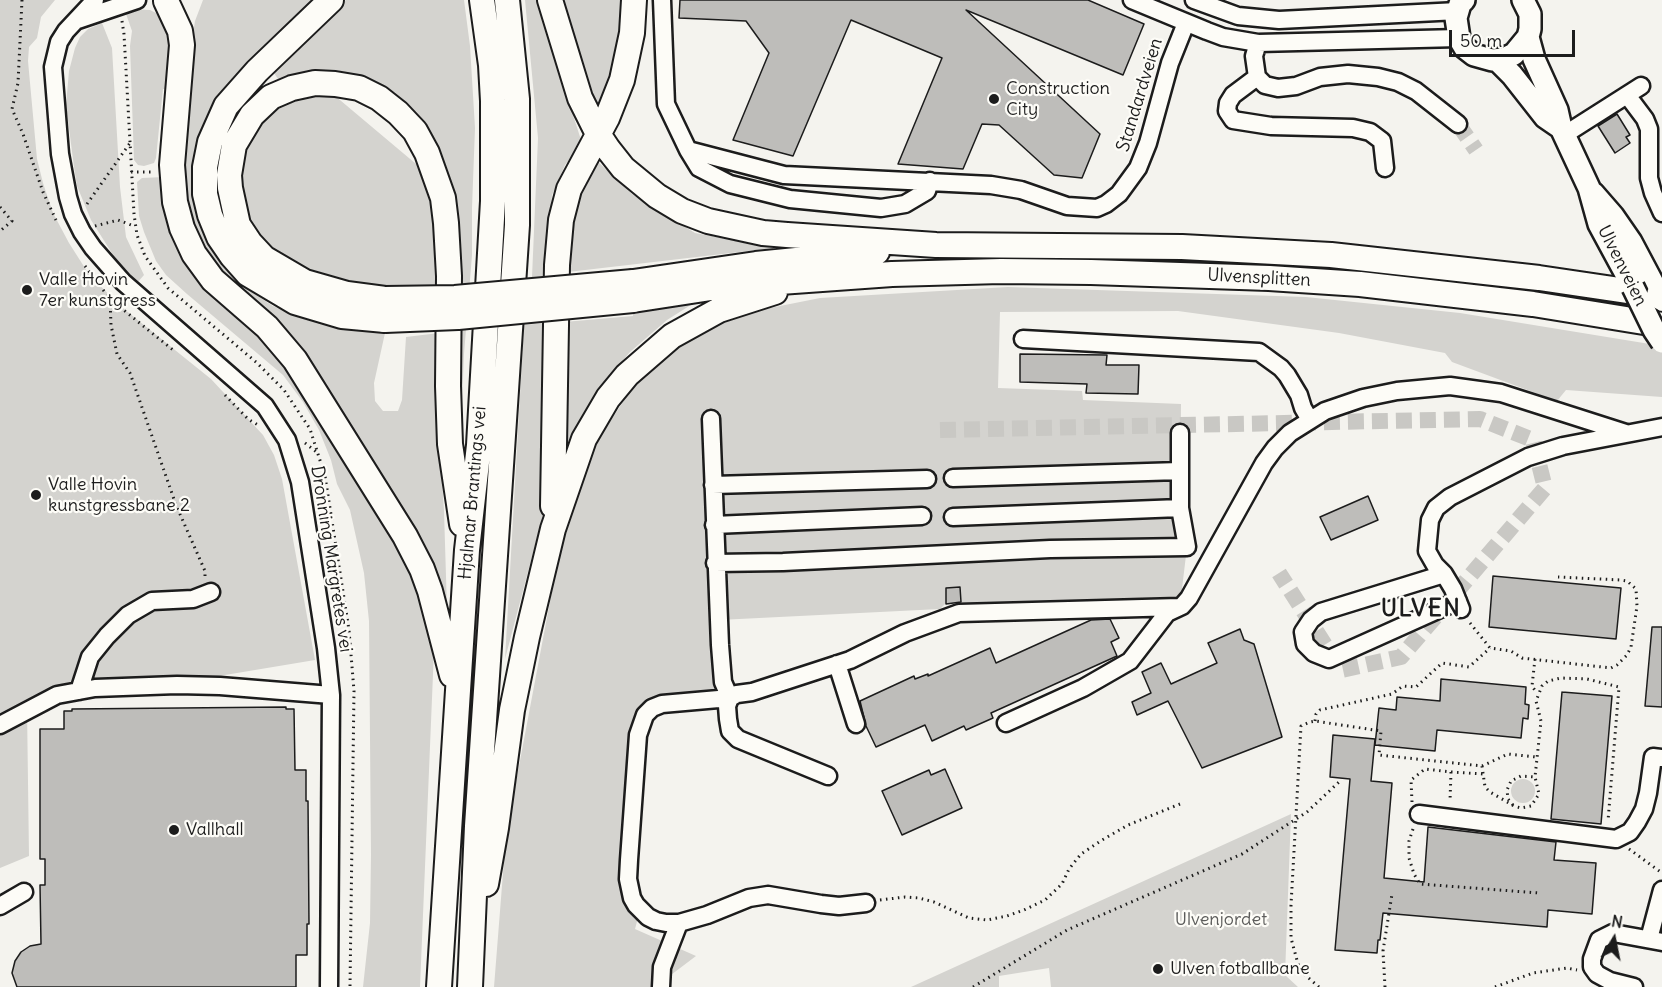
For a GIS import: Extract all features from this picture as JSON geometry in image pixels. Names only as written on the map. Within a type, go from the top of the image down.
[{"type":"highway","points":[[169,0],[180,31],[182,45],[172,180],[182,228],[194,254],[213,280],[267,327],[295,360],[405,536],[422,569],[430,591],[458,695]]},
{"type":"highway","points":[[331,0],[257,71],[226,106],[210,142],[205,167],[205,194],[219,237],[232,256],[249,274],[295,302],[342,316],[385,309]]},
{"type":"highway","name":"Hjalmar Brantings vei","points":[[439,987],[467,550],[478,445],[494,201],[492,83],[482,0]]},
{"type":"highway","name":"Hjalmar Brantings vei","points":[[470,987],[477,826],[518,225],[517,99],[507,0]]},
{"type":"highway","points":[[550,0],[573,77],[598,134],[623,168],[668,204],[701,219],[735,228],[779,234],[936,245]]},
{"type":"highway","points":[[553,529],[557,265],[561,220],[569,189],[615,100],[628,58],[634,0]]},
{"type":"highway","points":[[467,550],[450,444],[448,387],[449,276],[446,223],[442,198],[427,153],[415,131],[398,113],[379,98],[359,88],[315,83],[292,88],[271,97],[252,115],[234,145],[230,188],[238,225],[264,258],[306,282],[347,294],[385,309],[458,317],[633,291],[756,264],[859,255],[936,245]]},
{"type":"highway","name":"Ulvensplitten","points":[[936,245],[1159,247],[1311,254],[1482,271],[1661,295]]},
{"type":"highway","name":"Ulvensplitten","points":[[852,278],[902,274],[1012,271],[1269,278],[1359,284],[1464,295],[1662,325]]},
{"type":"highway","points":[[633,291],[852,278]]},
{"type":"highway","points":[[472,963],[496,828],[518,680],[553,529],[575,459],[594,419],[627,375],[650,353],[692,323],[728,307],[786,289],[852,278]]},
{"type":"main road","name":"Ulvenveien","points":[[1527,1],[1531,22],[1528,37],[1534,59],[1588,188],[1599,224],[1662,342]]},
{"type":"main road","points":[[1460,4],[1456,26],[1459,38],[1465,48],[1474,55],[1497,60],[1514,54],[1528,37]]},
{"type":"main road","name":"Ulvenveien","points":[[1497,60],[1512,75],[1545,117],[1563,132]]},
{"type":"main road","name":"Ulvenveien","points":[[1588,188],[1654,267],[1661,295]]},
{"type":"main road","points":[[1633,287],[1654,267]]},
{"type":"main road","points":[[1633,287],[1661,295]]},
{"type":"street","name":"Dronning Margretes vei","points":[[95,0],[59,42],[53,67],[60,154],[73,214],[106,265],[146,303],[252,394],[273,417],[287,440],[300,482],[326,648],[331,695],[329,987]]},
{"type":"street","points":[[77,21],[137,0]]},
{"type":"street","points":[[662,0],[666,104],[699,168],[730,184],[790,199],[881,208],[905,204],[927,190],[930,181]]},
{"type":"street","name":"Standardveien","points":[[1132,0],[1223,37],[1257,43],[1459,38]]},
{"type":"street","points":[[1194,0],[1238,16],[1279,20],[1460,4]]},
{"type":"street","name":"Standardveien","points":[[688,150],[784,175],[930,181],[1005,187],[1067,206],[1097,208],[1119,194],[1138,168],[1148,143],[1170,63],[1186,23]]},
{"type":"street","points":[[1257,43],[1254,56],[1257,77],[1265,85],[1278,88],[1296,86],[1320,77],[1348,75],[1378,77],[1398,82],[1416,91],[1458,124]]},
{"type":"street","points":[[1257,77],[1233,95],[1228,103],[1227,111],[1233,120],[1271,126],[1353,128],[1370,132],[1382,141],[1385,168]]},
{"type":"street","points":[[1563,132],[1634,90],[1649,129],[1649,178],[1657,206],[1662,213]]},
{"type":"street","points":[[1023,339],[1259,352],[1281,368],[1299,395],[1310,420]]},
{"type":"street","points":[[1006,723],[1083,688],[1130,661],[1167,613],[1182,606],[1264,463],[1275,448],[1290,433],[1325,411],[1363,398],[1419,387],[1450,386],[1501,393],[1626,432]]},
{"type":"street","points":[[711,419],[714,525],[723,681],[730,698],[727,706],[730,731],[738,739],[828,776]]},
{"type":"street","points":[[1444,574],[1321,612],[1311,620],[1303,632],[1305,644],[1314,653],[1329,659],[1460,605],[1444,574],[1435,565],[1427,551],[1430,520],[1436,508],[1450,497],[1528,457],[1563,446],[1626,432],[1662,427]]},
{"type":"street","points":[[716,563],[783,562],[1050,549],[1187,547],[1180,508],[1180,433]]},
{"type":"street","points":[[953,478],[1180,471]]},
{"type":"street","points":[[713,485],[927,479]]},
{"type":"street","points":[[953,517],[1180,508]]},
{"type":"street","points":[[714,525],[922,516]]},
{"type":"street","points":[[79,691],[90,657],[128,615],[152,601],[193,599],[207,594]]},
{"type":"street","points":[[866,903],[830,905],[768,895],[749,898],[707,915],[679,923],[666,923],[648,916],[636,905],[630,891],[629,869],[639,727],[645,715],[656,705],[730,698],[737,694],[752,692],[837,664],[958,612],[1182,606]]},
{"type":"street","points":[[837,664],[856,724]]},
{"type":"street","points":[[0,725],[57,695],[95,688],[177,685],[258,688],[331,695]]},
{"type":"street","points":[[1419,814],[1616,839],[1630,832],[1637,822],[1646,800],[1653,757],[1662,758]]},
{"type":"street","points":[[1634,987],[1610,981],[1597,974],[1592,967],[1592,959],[1599,940],[1613,933],[1656,941],[1662,890]]},
{"type":"street","points":[[0,906],[24,892]]},
{"type":"street","points":[[661,987],[662,968],[679,923]]},
{"type":"path","points":[[120,14],[124,34],[135,226],[145,256],[168,288],[256,362],[284,390],[310,429],[325,476],[353,667],[350,987]]},
{"type":"path","points":[[86,207],[130,142]]},
{"type":"path","points":[[131,172],[158,171]]},
{"type":"path","points":[[0,207],[12,221],[0,231]]},
{"type":"path","points":[[91,227],[118,220],[135,226]]},
{"type":"path","points":[[181,356],[110,299],[111,326],[117,354],[130,373],[176,505],[205,571],[207,594]]},
{"type":"path","points":[[224,394],[248,419],[268,427]]},
{"type":"path","points":[[306,444],[319,454]]},
{"type":"path","points":[[1460,605],[1490,648],[1511,651],[1522,658],[1611,668],[1622,661],[1631,647],[1637,606],[1636,589],[1621,580],[1558,577]]},
{"type":"path","points":[[1315,722],[1316,714],[1320,710],[1392,694],[1403,686],[1416,687],[1442,663],[1468,667],[1490,648]]},
{"type":"path","points":[[1535,659],[1532,686],[1537,693]]},
{"type":"path","points":[[1482,766],[1485,787],[1490,792],[1514,806],[1528,807],[1536,801],[1539,794],[1535,777],[1541,721],[1536,701],[1537,693],[1542,686],[1548,681],[1561,678],[1587,679],[1619,687],[1608,821]]},
{"type":"path","points":[[1320,987],[1304,974],[1298,964],[1291,938],[1301,726],[1315,722],[1381,731],[1379,755],[1482,766],[1509,754],[1536,757]]},
{"type":"path","points":[[1484,774],[1425,769],[1411,780],[1411,800],[1419,814],[1409,841],[1409,858],[1414,874],[1420,884],[1539,893]]},
{"type":"path","points":[[1451,772],[1449,796],[1452,818]]},
{"type":"path","points":[[1514,806],[1508,799],[1506,790],[1510,781],[1521,776],[1535,777]]},
{"type":"path","points":[[973,987],[1067,930],[1242,854],[1307,812],[1340,781]]},
{"type":"path","points":[[866,903],[905,897],[919,898],[934,902],[969,918],[987,920],[1007,916],[1045,900],[1062,884],[1069,869],[1081,854],[1102,840],[1128,825],[1179,804]]},
{"type":"path","points":[[1616,839],[1662,873]]},
{"type":"path","points":[[1385,987],[1383,951],[1392,894]]},
{"type":"path","points":[[1495,987],[1533,973],[1549,970],[1567,968],[1597,974]]},
{"type":"green space","points":[[0,0],[55,0],[41,17],[37,38],[29,47],[28,61],[37,159],[53,213],[69,243],[90,276],[124,309],[211,379],[263,435],[274,455],[282,479],[315,660],[27,708],[29,856],[0,868]]},
{"type":"green space","points":[[203,0],[315,0],[229,83],[211,108],[198,138],[195,160],[203,230],[210,246],[233,277],[273,306],[298,317],[334,327],[385,333],[374,383],[375,401],[383,411],[398,411],[402,400],[406,337],[439,333],[439,431],[447,609],[420,548],[213,268],[181,200],[191,47],[195,21]]},
{"type":"green space","points":[[346,0],[464,0],[470,46],[475,128],[472,255],[461,427],[457,439],[459,234],[451,182],[436,141],[410,107],[395,93],[365,77],[336,70],[321,70],[278,79],[272,70]]},
{"type":"green space","points":[[525,0],[536,0],[582,143],[565,165],[552,195],[546,276],[532,277],[538,138]]},
{"type":"green space","points":[[562,0],[627,0],[624,36],[601,113],[594,108]]},
{"type":"green space","points":[[150,10],[156,13],[164,21],[173,38],[172,90],[163,89],[156,158],[154,163],[144,166],[138,165],[134,160],[130,46],[132,31],[125,11]]},
{"type":"green space","points":[[102,23],[112,48],[120,187],[126,237],[144,275],[137,283],[115,258],[91,220],[77,186],[74,167],[66,105],[69,71],[80,37],[88,29]]},
{"type":"green space","points":[[334,95],[422,169],[434,217],[438,287],[367,288],[312,275],[271,252],[259,236],[243,205],[240,186],[241,165],[247,146],[258,126],[269,113],[304,97]]},
{"type":"green space","points":[[596,160],[632,194],[695,233],[774,248],[568,272],[573,215],[581,183]]},
{"type":"green space","points":[[164,177],[168,208],[278,350],[411,562],[434,650],[420,987],[363,987],[370,923],[369,621],[364,573],[350,510],[337,484],[331,460],[319,430],[303,402],[283,375],[187,294],[166,275],[156,261],[139,216],[137,182],[142,178]]},
{"type":"green space","points":[[1008,287],[1306,297],[1460,313],[1662,346],[1662,397],[1566,390],[1557,401],[1452,362],[1445,353],[1339,333],[1178,311],[1000,312],[998,388],[1082,391],[1083,400],[1181,404],[1180,508],[1187,547],[1181,597],[969,607],[961,602],[960,587],[946,588],[946,603],[940,609],[719,620],[722,689],[646,702],[625,877],[639,914],[635,929],[696,956],[655,987],[494,987],[506,835],[558,559],[585,460],[647,365],[725,317],[820,298]]},
{"type":"green space","points":[[705,296],[667,320],[630,352],[599,388],[562,455],[564,322],[633,316],[634,306]]},
{"type":"green space","points":[[545,323],[544,511],[505,659],[524,325]]},
{"type":"green space","points":[[1523,779],[1531,783],[1535,791],[1531,799],[1523,803],[1515,799],[1511,791],[1515,783]]},
{"type":"green space","name":"Ulvenjordet","points":[[1291,814],[1285,975],[1298,987],[1051,987],[1049,968],[999,976],[999,987],[911,987]]},
{"type":"building","name":"Construction City","points":[[680,0],[1088,0],[1144,24],[1123,75],[966,10],[1100,134],[1082,178],[1054,175],[999,125],[982,124],[963,169],[898,164],[942,58],[851,20],[793,156],[733,140],[769,53],[746,21],[679,18]]},
{"type":"building","points":[[1617,114],[1630,135],[1626,137],[1630,143],[1615,153],[1598,126]]},
{"type":"building","points":[[1020,354],[1107,355],[1106,365],[1139,365],[1138,394],[1086,393],[1087,384],[1020,382]]},
{"type":"building","points":[[1368,496],[1378,520],[1331,540],[1320,517]]},
{"type":"building","points":[[1493,576],[1621,588],[1616,639],[1489,627]]},
{"type":"building","points":[[960,587],[961,602],[946,604],[946,588]]},
{"type":"building","points":[[1110,619],[1119,638],[1111,642],[1117,656],[991,713],[993,718],[966,730],[964,726],[932,741],[925,725],[876,747],[866,726],[860,701],[914,676],[915,679],[928,674],[928,676],[990,648],[996,663],[1091,620]]},
{"type":"building","points":[[1652,627],[1662,627],[1662,707],[1645,706]]},
{"type":"building","points":[[1240,629],[1244,640],[1254,644],[1282,737],[1202,768],[1168,701],[1137,715],[1132,702],[1151,693],[1142,672],[1161,663],[1171,684],[1217,663],[1208,643]]},
{"type":"building","points":[[1441,679],[1526,687],[1525,704],[1529,705],[1528,719],[1523,718],[1521,738],[1437,730],[1435,751],[1375,745],[1379,708],[1396,710],[1397,697],[1440,701]]},
{"type":"building","points":[[1562,692],[1612,696],[1601,824],[1551,819]]},
{"type":"building","name":"Vallhall","points":[[286,707],[286,709],[294,709],[295,770],[306,770],[306,801],[308,801],[307,955],[296,955],[296,987],[17,987],[12,973],[15,961],[21,952],[30,946],[41,944],[40,885],[45,885],[45,859],[40,859],[40,729],[64,729],[64,711],[72,711],[72,709]]},
{"type":"building","points":[[1333,735],[1375,739],[1371,781],[1392,783],[1384,878],[1424,882],[1428,827],[1556,842],[1554,860],[1596,863],[1592,914],[1548,910],[1547,927],[1383,913],[1377,953],[1335,950],[1350,779],[1330,777]]},
{"type":"building","points":[[945,769],[962,808],[902,835],[882,791],[929,770],[931,775]]},
{"type":"tunnel","points":[[1458,124],[1476,150]]},
{"type":"tunnel","points":[[940,430],[1480,419],[1533,440],[1545,488],[1401,657],[1341,670],[1279,573]]},
{"type":"place","name":"Construction City","points":[[994,99]]},
{"type":"place","name":"Valle Hovin 7er kunstgress","points":[[27,290]]},
{"type":"place","name":"Valle Hovin kunstgressbane 2","points":[[36,495]]},
{"type":"place","name":"Vallhall","points":[[174,830]]},
{"type":"place","name":"Ulven fotballbane","points":[[1158,969]]},
{"type":"district","name":"ULVEN","points":[[1421,609]]}]
